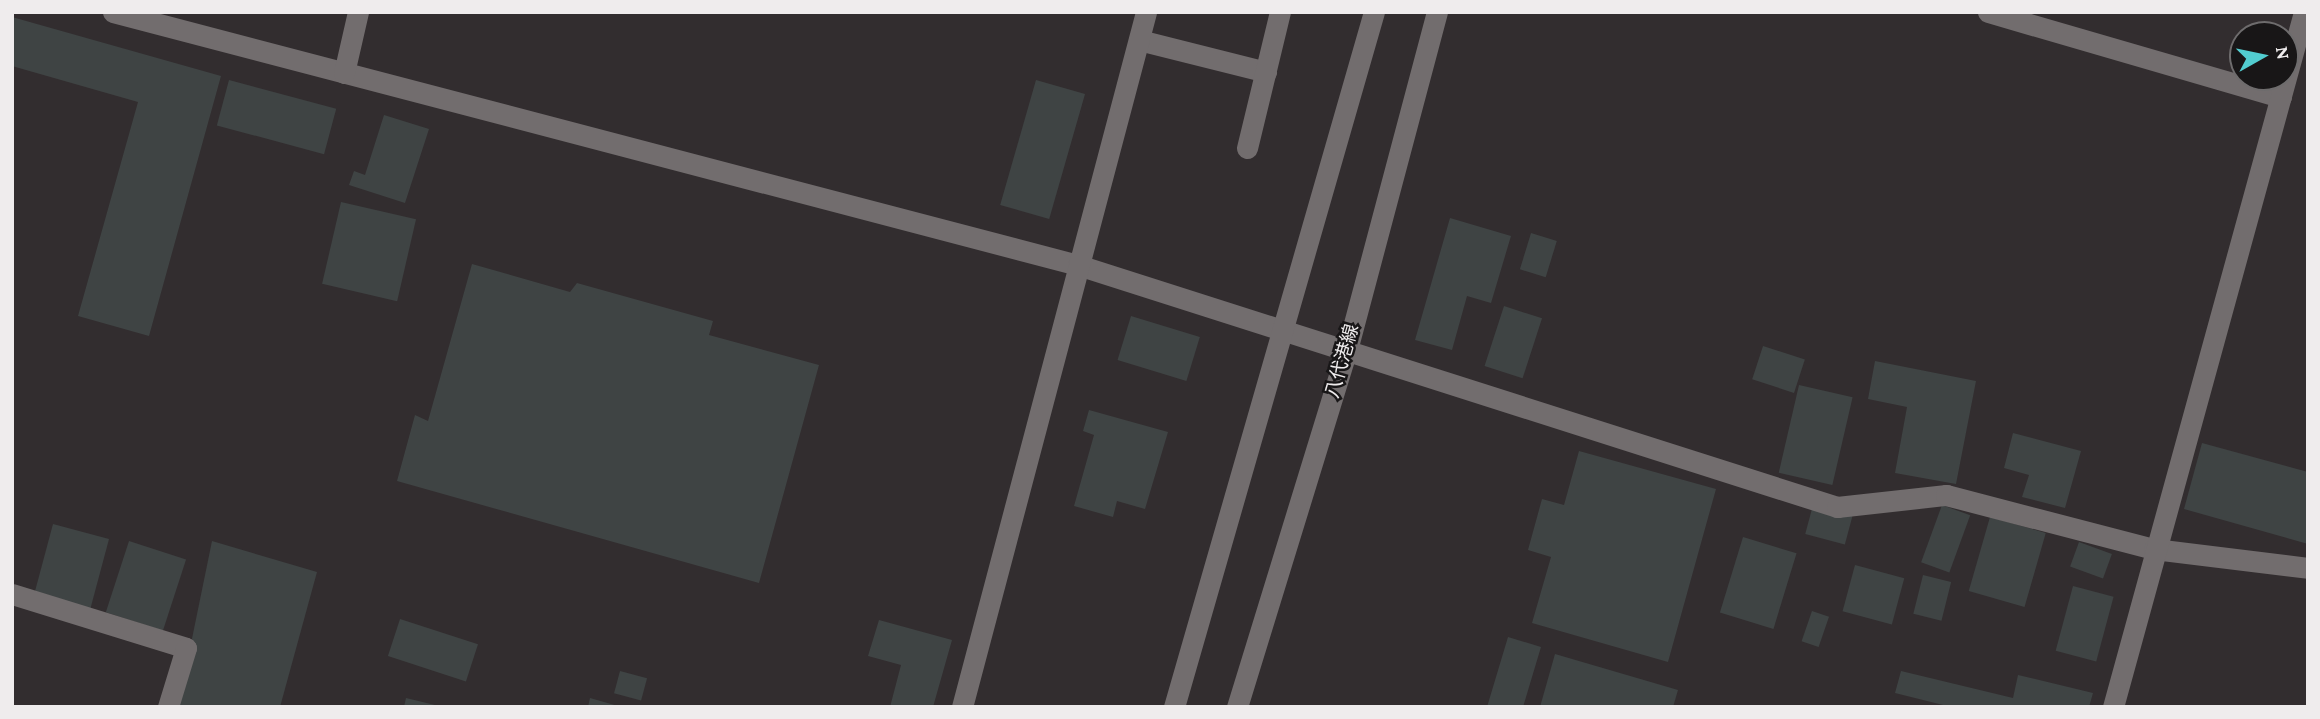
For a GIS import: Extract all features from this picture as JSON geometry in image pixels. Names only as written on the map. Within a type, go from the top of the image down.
[{"type":"street","points":[[113,12],[1078,265],[1837,506],[1946,495],[2154,550],[2308,568]]},
{"type":"street","points":[[344,73],[358,12]]},
{"type":"street","points":[[962,707],[1146,12]]},
{"type":"street","points":[[1247,148],[1280,12]]},
{"type":"street","points":[[1174,707],[1286,330],[1374,12]]},
{"type":"street","name":"八代港線","points":[[1237,707],[1347,350],[1437,12]]},
{"type":"street","points":[[1988,12],[2281,97]]},
{"type":"street","points":[[2113,707],[2304,12]]},
{"type":"street","points":[[1139,40],[1266,72]]},
{"type":"street","points":[[12,594],[186,648],[168,707]]},
{"type":"building","points":[[12,17],[221,76],[149,336],[78,316],[138,102],[12,66]]},
{"type":"building","points":[[229,80],[336,109],[324,154],[217,125]]},
{"type":"building","points":[[1036,80],[1085,94],[1049,219],[1000,205]]},
{"type":"building","points":[[384,115],[429,129],[405,203],[349,185],[354,171],[365,175]]},
{"type":"building","points":[[341,202],[416,219],[397,301],[322,284]]},
{"type":"building","points":[[1450,218],[1511,236],[1491,303],[1467,296],[1452,350],[1415,340]]},
{"type":"building","points":[[1531,233],[1557,241],[1546,277],[1520,269]]},
{"type":"building","points":[[472,264],[570,292],[577,283],[713,321],[709,335],[819,365],[759,583],[397,481],[415,415],[428,421]]},
{"type":"building","points":[[1504,306],[1542,318],[1523,378],[1485,366]]},
{"type":"building","points":[[1131,316],[1200,337],[1186,381],[1118,360]]},
{"type":"building","points":[[1763,346],[1805,360],[1794,393],[1752,379]]},
{"type":"building","points":[[1875,361],[1976,381],[1956,484],[1895,473],[1907,407],[1868,399]]},
{"type":"building","points":[[1799,385],[1853,397],[1832,485],[1779,473]]},
{"type":"building","points":[[1089,410],[1168,432],[1145,509],[1117,501],[1113,517],[1074,506],[1094,435],[1083,431]]},
{"type":"building","points":[[2013,433],[2081,451],[2065,508],[2022,497],[2029,475],[2004,468]]},
{"type":"building","points":[[2202,443],[2308,472],[2308,544],[2184,509]]},
{"type":"building","points":[[1579,451],[1716,489],[1668,662],[1532,623],[1551,557],[1528,550],[1542,499],[1564,505]]},
{"type":"building","points":[[1813,505],[1853,516],[1845,545],[1805,534]]},
{"type":"building","points":[[1942,505],[1970,515],[1949,573],[1921,562]]},
{"type":"building","points":[[1990,517],[2046,533],[2025,607],[1969,591]]},
{"type":"building","points":[[53,524],[109,539],[89,613],[33,598]]},
{"type":"building","points":[[1743,537],[1797,553],[1773,629],[1720,613]]},
{"type":"building","points":[[129,541],[186,560],[163,631],[106,612]]},
{"type":"building","points":[[212,541],[317,572],[280,707],[178,707]]},
{"type":"building","points":[[2079,542],[2112,554],[2103,578],[2070,566]]},
{"type":"building","points":[[1855,565],[1904,578],[1892,625],[1843,611]]},
{"type":"building","points":[[1923,575],[1951,582],[1941,621],[1913,614]]},
{"type":"building","points":[[2073,586],[2114,597],[2096,662],[2056,651]]},
{"type":"building","points":[[1812,611],[1829,617],[1819,647],[1802,641]]},
{"type":"building","points":[[400,619],[478,644],[466,681],[388,656]]},
{"type":"building","points":[[879,620],[952,640],[933,707],[890,707],[901,665],[868,656]]},
{"type":"building","points":[[1508,637],[1541,647],[1523,707],[1487,707]]},
{"type":"building","points":[[1555,654],[1678,690],[1673,707],[1540,707]]},
{"type":"building","points":[[620,671],[647,678],[641,700],[614,693]]},
{"type":"building","points":[[1901,671],[2013,698],[2018,675],[2093,693],[2089,707],[1951,707],[1895,693]]},
{"type":"building","points":[[406,698],[439,706],[439,707],[404,707]]},
{"type":"building","points":[[590,698],[618,706],[588,707]]}]
